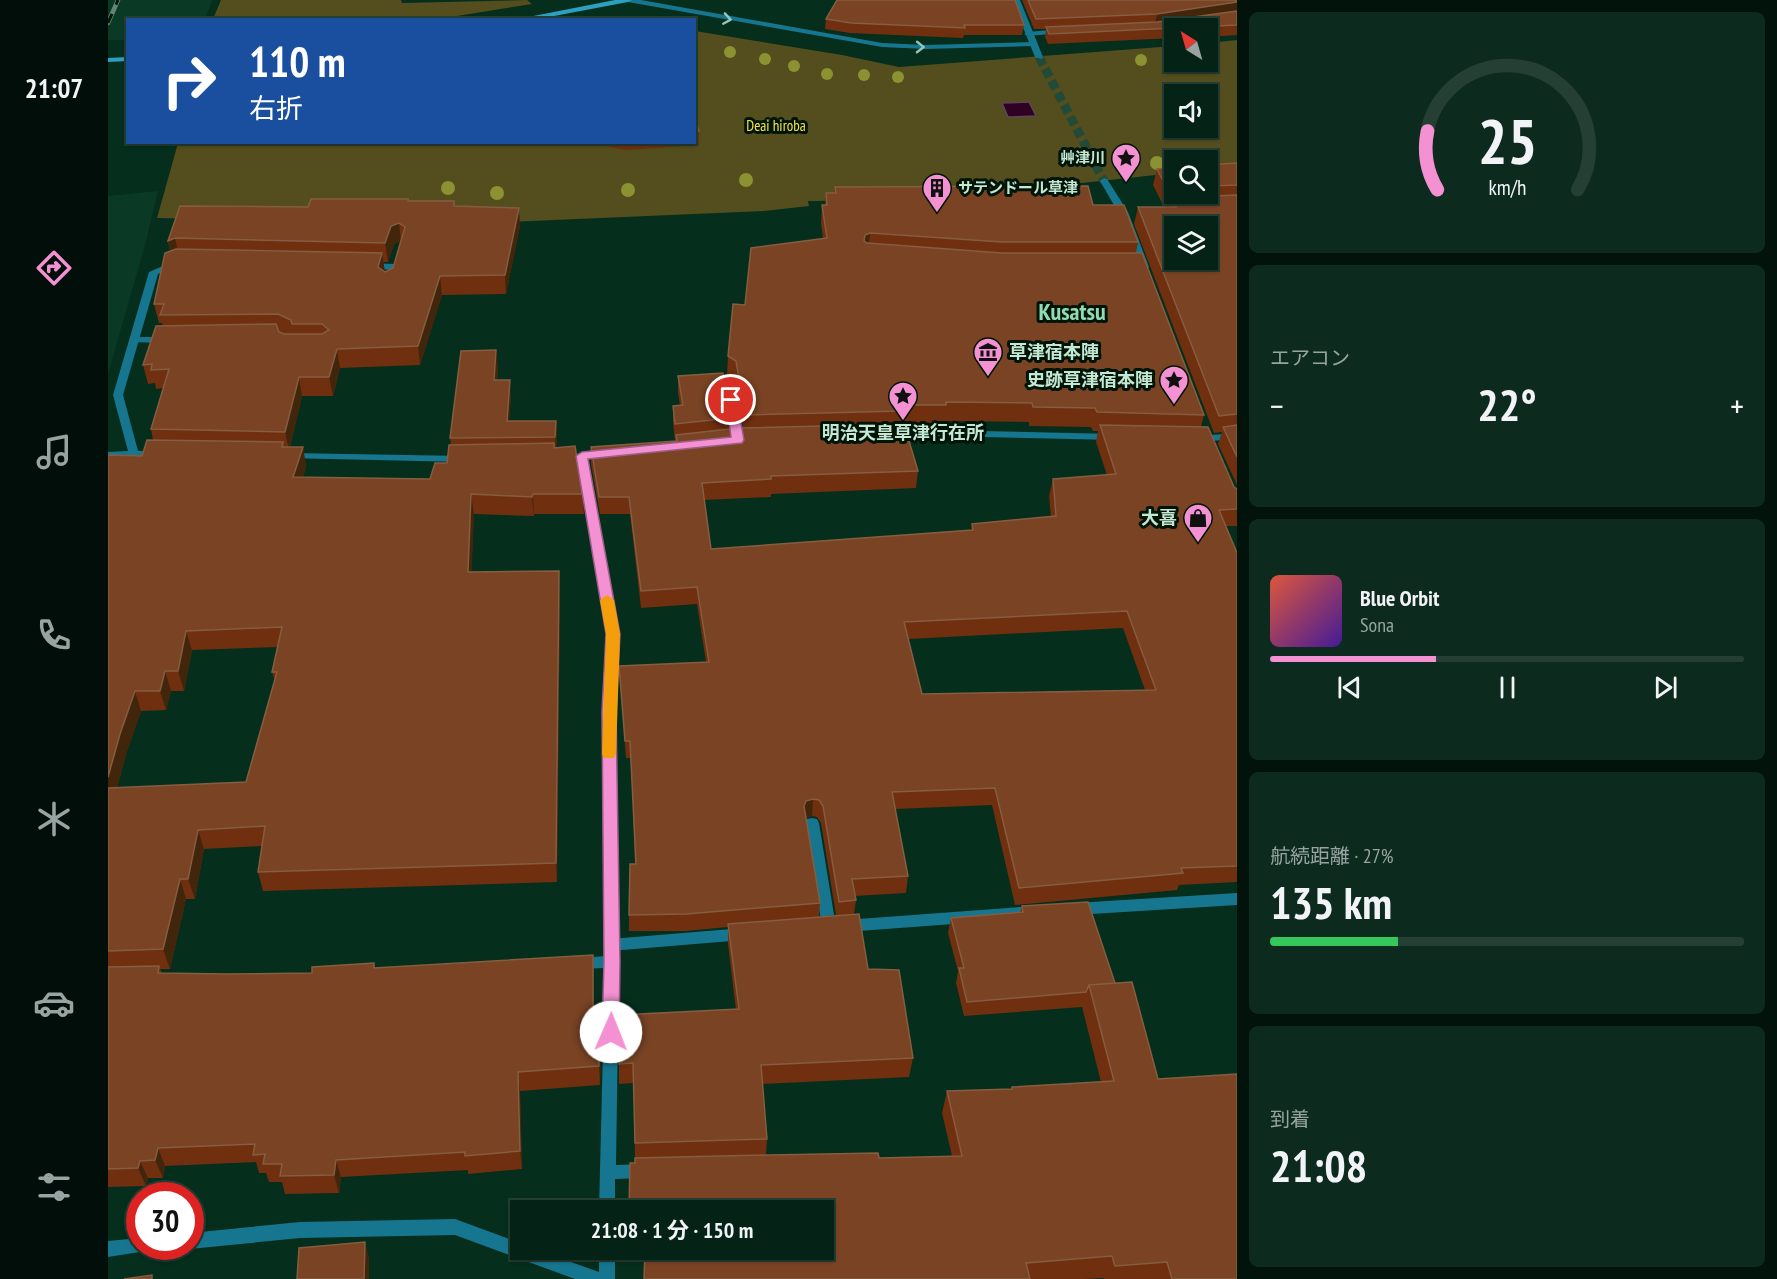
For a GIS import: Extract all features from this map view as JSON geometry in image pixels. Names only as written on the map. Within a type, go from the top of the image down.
[{"type":"main road","points":[[528,18],[628,0]]},
{"type":"main road","points":[[108,60],[126,59]]},
{"type":"street","points":[[628,0],[710,16],[903,47],[1033,44]]},
{"type":"street","points":[[1016,0],[1039,57]]},
{"type":"street","points":[[1028,34],[1072,31]]},
{"type":"street","points":[[1104,181],[1123,212],[1142,270]]},
{"type":"street","points":[[1123,212],[1135,212]]},
{"type":"street","points":[[134,454],[118,395],[154,272],[166,265],[189,262]]},
{"type":"street","points":[[359,266],[394,266]]},
{"type":"street","points":[[134,340],[181,339]]},
{"type":"street","points":[[728,380],[738,441]]},
{"type":"street","points":[[1204,423],[1212,444]]},
{"type":"street","points":[[876,436],[980,434],[1122,437]]},
{"type":"street","points":[[1181,438],[1212,444],[1237,436]]},
{"type":"street","points":[[546,458],[624,452]]},
{"type":"street","points":[[108,455],[169,454]]},
{"type":"street","points":[[272,456],[399,460],[480,459]]},
{"type":"street","points":[[582,456],[613,634],[609,712],[612,962],[608,1200]]},
{"type":"street","points":[[812,823],[823,927],[1237,898]]},
{"type":"street","points":[[610,945],[760,933]]},
{"type":"street","points":[[566,964],[612,962]]},
{"type":"street","points":[[608,1172],[665,1171]]},
{"type":"street","points":[[204,1240],[300,1230],[455,1227],[596,1279]]},
{"type":"street","points":[[108,1249],[126,1247]]},
{"type":"street","points":[[607,1260],[607,1279]]},
{"type":"shaded area","points":[[108,0],[212,0],[205,18],[126,18],[126,40],[108,40]]},
{"type":"shaded area","points":[[1029,102],[1036,116],[1008,117],[1002,103]]},
{"type":"shaded area","points":[[158,191],[145,245],[108,374],[108,196]]},
{"type":"green space","points":[[221,0],[401,0],[402,3],[527,0],[532,4],[444,18],[213,18]]},
{"type":"green space","name":"Deai hiroba","points":[[696,31],[842,55],[899,67],[1164,47],[1164,72],[1218,72],[1218,42],[1237,40],[1237,166],[1218,168],[1218,150],[1164,150],[1164,174],[1073,184],[1076,200],[808,201],[809,206],[764,211],[462,224],[157,218],[178,144],[696,144]]},
{"type":"building","points":[[837,0],[1015,0],[1024,25],[964,25],[965,28],[851,23],[826,19]]},
{"type":"building","points":[[1028,0],[1237,0],[1237,2],[1157,14],[1036,19]]},
{"type":"building","points":[[1237,11],[1237,25],[1218,26],[1218,18],[1186,18]]},
{"type":"building","points":[[1164,21],[1164,28],[1049,34],[1046,27]]},
{"type":"building","points":[[1237,163],[1237,185],[1218,186],[1218,164]]},
{"type":"building","points":[[1157,169],[1164,169],[1164,183]]},
{"type":"building","points":[[1088,186],[1093,205],[1124,205],[1138,242],[1002,242],[870,233],[865,235],[864,241],[1002,253],[1142,253],[1204,415],[1097,412],[1095,408],[1033,407],[1032,403],[946,402],[946,405],[899,405],[901,411],[745,415],[736,361],[728,356],[733,304],[745,305],[751,248],[827,238],[822,205],[827,205],[826,193],[836,193],[835,187]]},
{"type":"building","points":[[1237,195],[1237,414],[1219,416],[1138,207],[1176,207],[1175,204],[1218,204],[1218,196]]},
{"type":"building","points":[[311,199],[408,199],[408,201],[454,201],[454,206],[519,208],[505,275],[440,276],[418,346],[337,349],[329,377],[299,377],[285,432],[151,429],[169,369],[151,370],[152,364],[143,365],[156,326],[276,324],[279,332],[284,334],[322,334],[329,330],[322,324],[292,324],[291,320],[278,314],[160,315],[164,304],[154,304],[165,253],[176,249],[382,253],[378,267],[385,272],[393,268],[405,227],[399,223],[391,226],[385,243],[175,238],[168,241],[180,206],[308,207]]},
{"type":"building","points":[[496,350],[494,380],[510,380],[507,421],[556,421],[555,437],[450,438],[461,351]]},
{"type":"building","points":[[723,373],[730,418],[675,424],[673,406],[683,405],[678,376]]},
{"type":"building","points":[[904,424],[918,471],[771,476],[771,479],[702,483],[711,549],[973,530],[972,524],[1056,516],[1053,479],[1116,474],[1100,425],[1208,427],[1234,487],[1237,489],[1237,509],[1219,510],[1237,553],[1237,866],[1181,868],[1183,873],[1019,888],[995,788],[892,792],[908,876],[852,879],[856,900],[839,902],[823,806],[819,800],[813,799],[806,801],[804,806],[820,903],[686,914],[629,915],[630,864],[636,864],[630,741],[625,741],[619,666],[709,662],[697,587],[641,591],[629,497],[599,497],[591,447],[677,441],[676,435],[739,428]],"holes":[[[1127,611],[1156,690],[922,694],[904,622]]]},
{"type":"building","points":[[1237,425],[1237,457],[1223,427]]},
{"type":"building","points":[[147,440],[283,442],[282,447],[303,447],[293,477],[430,479],[435,463],[447,463],[449,445],[554,443],[554,448],[575,446],[583,494],[533,494],[532,497],[471,494],[468,572],[559,571],[556,863],[258,872],[265,826],[198,830],[188,879],[180,879],[163,949],[108,951],[108,788],[246,782],[277,672],[272,672],[282,627],[186,631],[178,671],[165,671],[160,691],[135,691],[108,777],[108,455],[142,456]]},
{"type":"building","points":[[1088,902],[1115,983],[1089,985],[1086,992],[967,1002],[959,968],[964,968],[951,918],[1023,912],[1022,906]]},
{"type":"building","points":[[859,914],[868,969],[899,970],[913,1058],[761,1065],[767,1139],[635,1143],[633,1063],[619,1064],[619,1015],[739,1009],[728,924]]},
{"type":"building","points":[[593,955],[593,1017],[600,1017],[599,1066],[518,1072],[520,1151],[465,1156],[465,1152],[336,1160],[334,1175],[280,1176],[282,1164],[263,1164],[265,1154],[253,1155],[255,1144],[158,1148],[155,1160],[140,1161],[138,1168],[108,1169],[108,967],[159,966],[158,973],[312,973],[312,967],[374,963],[374,968]]},
{"type":"building","points":[[1132,982],[1158,1079],[1237,1074],[1237,1279],[1172,1279],[1167,1262],[1115,1266],[1112,1256],[1026,1263],[1030,1279],[644,1279],[645,1260],[834,1260],[834,1200],[629,1200],[630,1163],[635,1163],[635,1158],[878,1153],[879,1158],[962,1156],[947,1091],[1012,1089],[1012,1087],[1114,1081],[1089,985]]},
{"type":"building","points":[[365,1242],[364,1279],[297,1279],[299,1248]]},
{"type":"building","points":[[152,1275],[152,1279],[124,1279]]},
{"type":"tunnel","points":[[1039,57],[1104,181]]},
{"type":"railway","points":[[108,23],[118,0]]},
{"type":"slow traffic","points":[[607,600],[613,634],[609,754]]},
{"type":"place","name":"艸津川","points":[[1126,184]]},
{"type":"place","name":"サテンドール草津","points":[[937,214]]},
{"type":"place","name":"草津宿本陣","points":[[988,378]]},
{"type":"place","name":"史跡草津宿本陣","points":[[1174,406]]},
{"type":"place","name":"明治天皇草津行在所","points":[[903,422]]},
{"type":"place","name":"大喜","points":[[1198,544]]},
{"type":"district","name":"Kusatsu","points":[[1072,312]]},
{"type":"route","points":[[611,1032],[609,712],[613,634],[582,456],[738,440],[731,400]]}]
